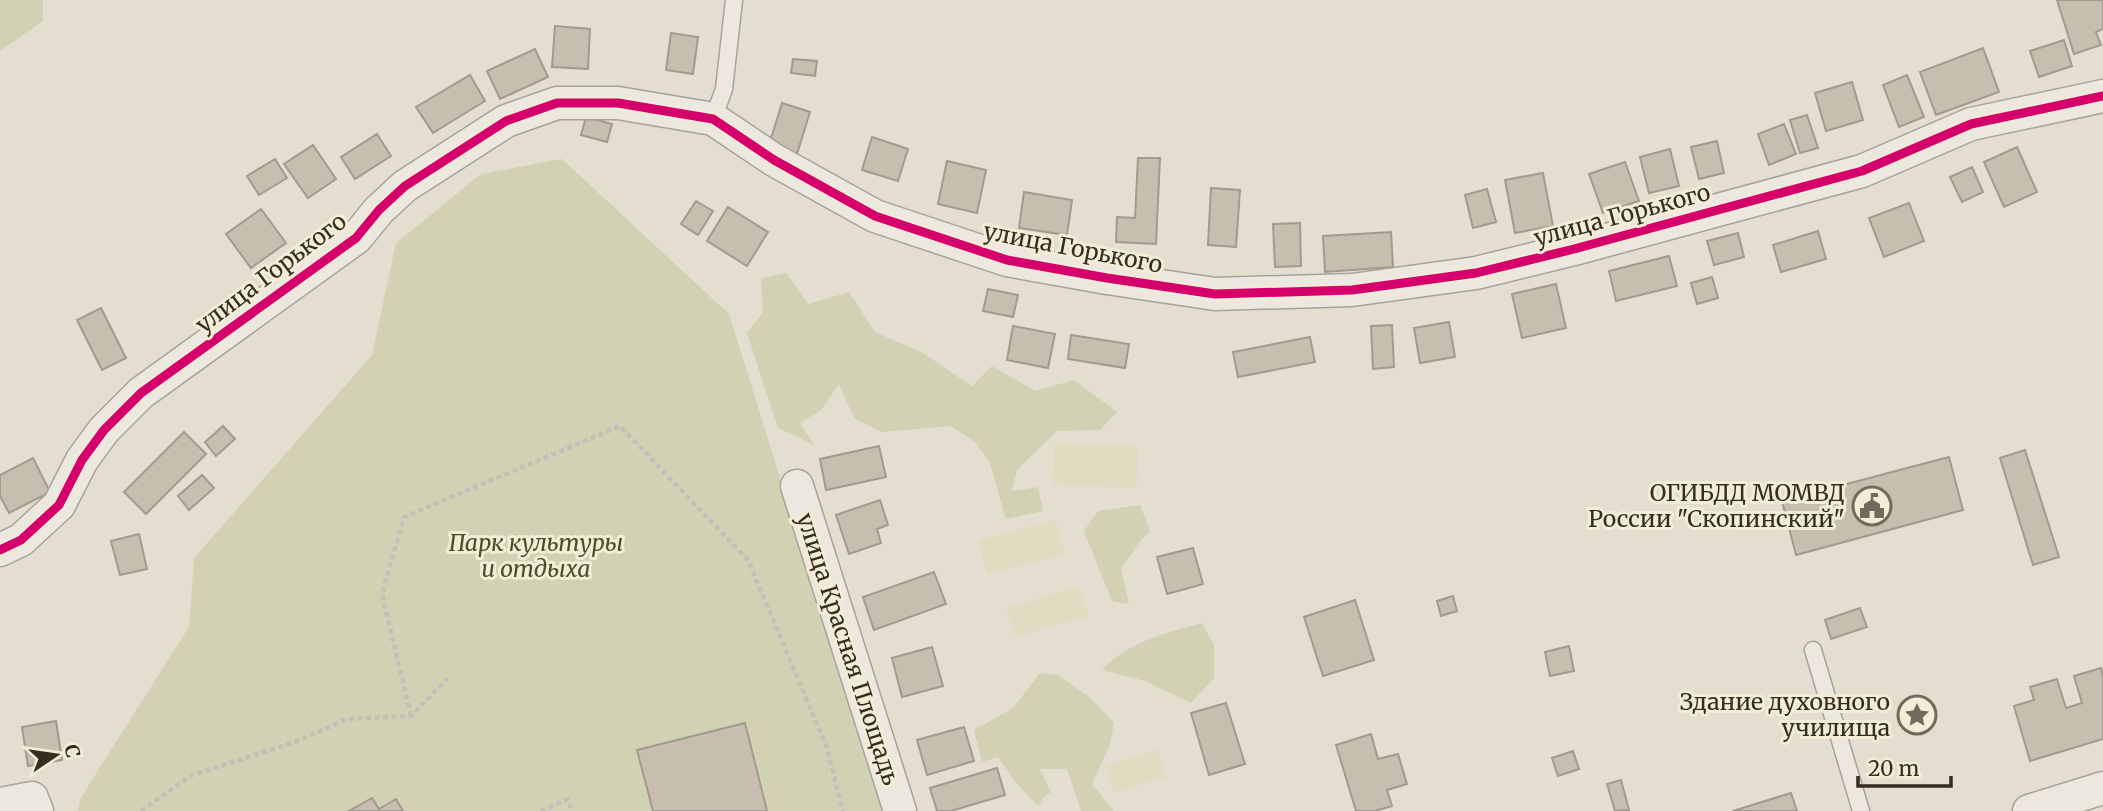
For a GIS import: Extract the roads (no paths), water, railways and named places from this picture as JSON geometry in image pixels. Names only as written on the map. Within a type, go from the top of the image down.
[{"type":"street","name":"улица Горького","points":[[0,550],[21,540],[59,505],[82,460],[104,430],[141,393],[356,238],[379,210],[405,186],[506,121],[557,103],[618,103],[713,119],[774,160],[875,215],[1007,260],[1215,294],[1352,290],[1476,273],[1862,171],[1971,124],[2103,96]]},
{"type":"street","name":"улица Красная Площадь","points":[[797,486],[900,811]]},
{"type":"street","points":[[2029,811],[2103,788]]},
{"type":"street","points":[[0,804],[35,804]]},
{"type":"lane","points":[[713,119],[724,89],[734,0]]},
{"type":"lane","points":[[1813,650],[1861,811]]},
{"type":"place","name":"ОГИБДД МОМВД России \"Скопинский\"","points":[[1872,506]]},
{"type":"place","name":"Здание духовного училища","points":[[1917,715]]},
{"type":"park label","name":"Парк культуры и отдыха","points":[[536,556]]}]
